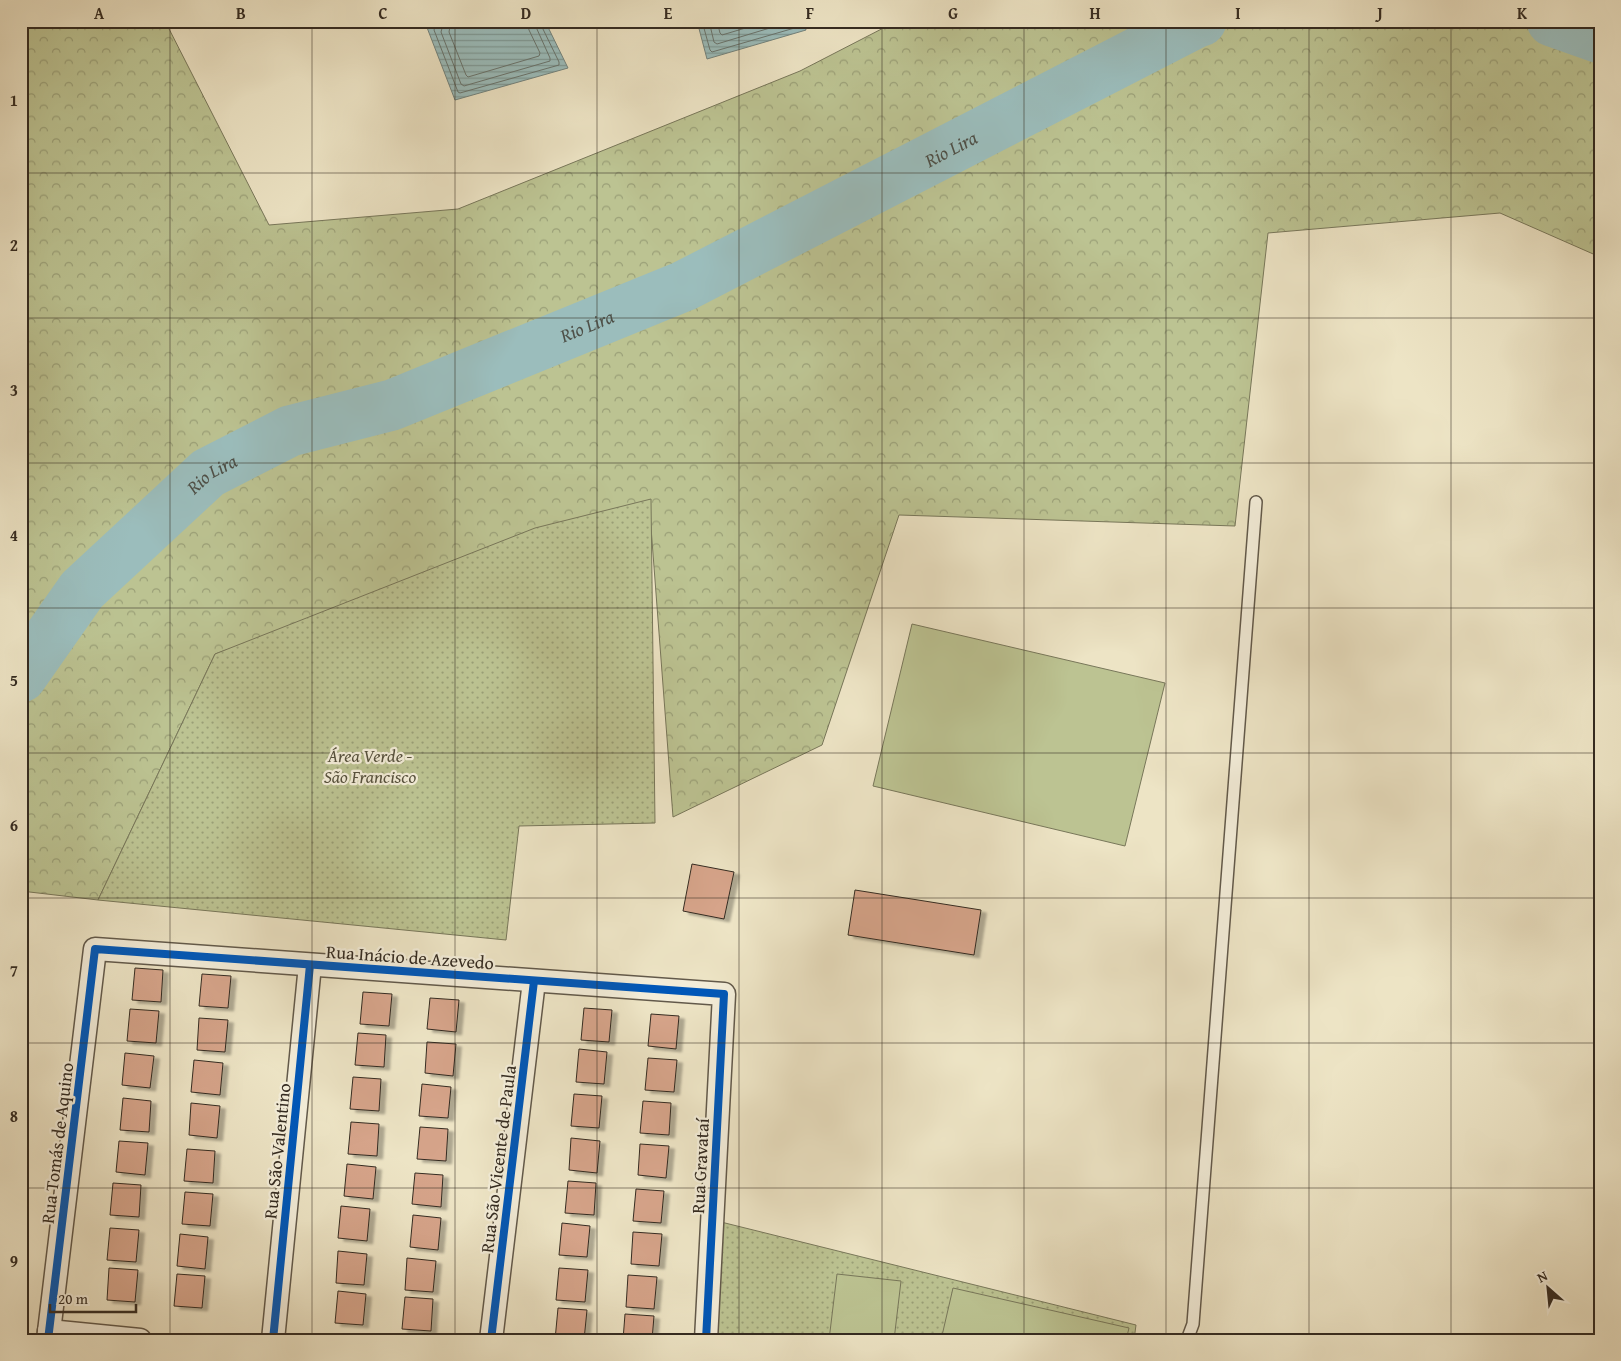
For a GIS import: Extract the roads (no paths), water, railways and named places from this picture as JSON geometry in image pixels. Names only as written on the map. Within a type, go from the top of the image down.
[{"type":"street","name":"Rua Inácio de Azevedo","points":[[95,949],[724,994]]},
{"type":"street","name":"Rua Tomás de Aquino","points":[[49,1335],[95,949]]},
{"type":"street","name":"Rua São Valentino","points":[[273,1340],[310,965]]},
{"type":"street","name":"Rua São Vicente de Paula","points":[[491,1340],[534,981]]},
{"type":"street","name":"Rua Gravataí","points":[[706,1340],[724,994]]},
{"type":"street","points":[[49,1335],[140,1340]]},
{"type":"lane","points":[[1187,1340],[1193,1324],[1256,502]]},
{"type":"water","points":[[438,21],[545,21],[568,68],[455,100],[426,25]]},
{"type":"water","points":[[697,21],[804,21],[806,30],[707,59]]},
{"type":"waterway","name":"Rio Lira","points":[[21,677],[82,590],[208,473],[290,431],[392,405],[684,286],[1201,21]]},
{"type":"waterway","name":"Rio Lira","points":[[1552,21],[1600,38]]},
{"type":"park label","name":"Área Verde - São Francisco","points":[[370,765]]}]
